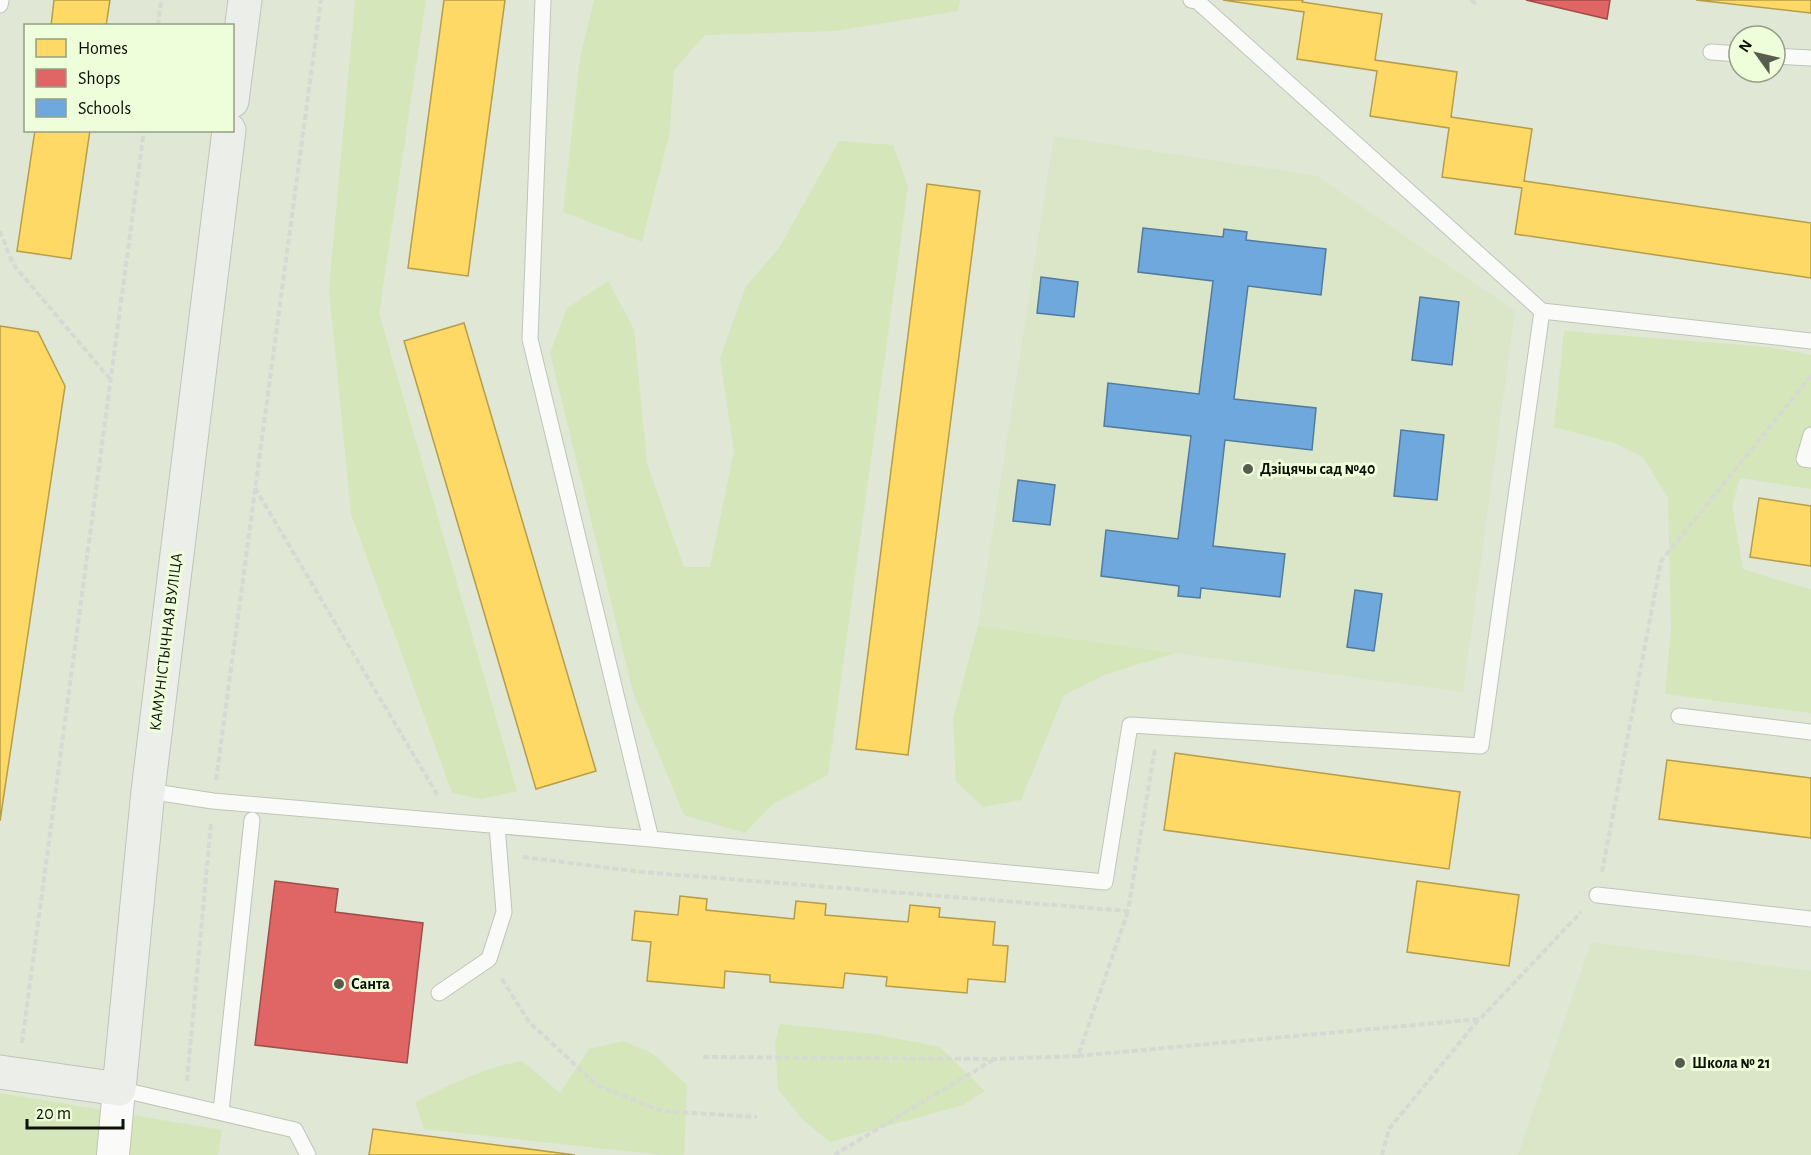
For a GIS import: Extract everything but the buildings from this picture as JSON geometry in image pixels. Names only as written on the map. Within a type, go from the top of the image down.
[{"type":"street","points":[[234,85],[245,0]]},
{"type":"street","name":"КАМУНІСТЫЧНАЯ ВУЛІЦА","points":[[113,1155],[147,791],[229,132]]},
{"type":"street","points":[[9,1074],[119,1089]]},
{"type":"lane","points":[[0,5],[1,0]]},
{"type":"lane","points":[[543,0],[530,339],[651,839]]},
{"type":"lane","points":[[1191,0],[1197,1],[1542,311],[1811,341]]},
{"type":"lane","points":[[1711,52],[1727,53]]},
{"type":"lane","points":[[1787,57],[1811,58]]},
{"type":"lane","points":[[147,791],[213,801],[1106,882],[1130,725],[1481,746],[1542,311]]},
{"type":"lane","points":[[1811,435],[1804,459],[1811,460]]},
{"type":"lane","points":[[1679,716],[1811,732]]},
{"type":"lane","points":[[221,1112],[252,820]]},
{"type":"lane","points":[[439,993],[489,959],[504,912],[497,826]]},
{"type":"lane","points":[[1597,895],[1811,919]]},
{"type":"lane","points":[[119,1089],[295,1130],[308,1155]]},
{"type":"path","points":[[158,24],[161,0]]},
{"type":"path","points":[[185,1103],[213,801],[321,0]]},
{"type":"path","points":[[1471,0],[1476,4],[1476,0]]},
{"type":"path","points":[[9,1074],[23,1033],[144,132]]},
{"type":"path","points":[[0,231],[13,264],[110,380]]},
{"type":"path","points":[[1382,1155],[1389,1129],[1480,1019],[1597,895],[1661,561],[1811,376]]},
{"type":"path","points":[[255,488],[453,822]]},
{"type":"path","points":[[1078,1056],[1128,911]]},
{"type":"path","points":[[489,959],[529,1022],[598,1086],[662,1111],[757,1117]]},
{"type":"path","points":[[703,1057],[994,1059],[1078,1056],[1480,1019]]},
{"type":"path","points":[[834,1155],[994,1059]]},
{"type":"shaded area","points":[[355,0],[426,0],[379,313],[517,791],[482,799],[452,793],[351,514],[329,289]]},
{"type":"shaded area","points":[[594,0],[960,0],[958,11],[835,31],[705,35],[674,70],[670,131],[642,242],[563,212],[580,58]]},
{"type":"shaded area","name":"Дзіцячы сад №40","points":[[1054,136],[1317,176],[1515,311],[1463,692],[978,626]]},
{"type":"shaded area","points":[[839,141],[893,145],[908,187],[828,775],[773,804],[745,833],[684,815],[633,692],[550,353],[567,308],[608,281],[634,329],[647,464],[684,567],[710,567],[734,451],[720,358],[746,286],[779,248]]},
{"type":"shaded area","points":[[1564,331],[1768,347],[1811,355],[1811,489],[1740,478],[1732,506],[1743,569],[1811,589],[1811,713],[1665,694],[1671,630],[1668,498],[1643,457],[1614,443],[1554,427]]},
{"type":"shaded area","points":[[978,626],[1175,653],[1104,675],[1064,695],[1021,800],[983,807],[956,781],[953,718]]},
{"type":"shaded area","name":"Школа № 21","points":[[1591,942],[1811,971],[1811,1155],[1518,1155]]},
{"type":"shaded area","points":[[780,1024],[874,1034],[940,1047],[985,1091],[963,1105],[830,1142],[802,1119],[778,1089],[775,1043]]},
{"type":"shaded area","points":[[623,1041],[652,1053],[687,1085],[684,1155],[663,1155],[424,1129],[415,1102],[455,1083],[480,1072],[522,1061],[560,1093],[589,1049]]},
{"type":"shaded area","points":[[0,1093],[222,1130],[218,1155],[0,1155]]},
{"type":"place","name":"Дзіцячы сад №40","points":[[1248,469]]},
{"type":"place","name":"Санта","points":[[339,984]]},
{"type":"place","name":"Школа № 21","points":[[1680,1063]]}]
